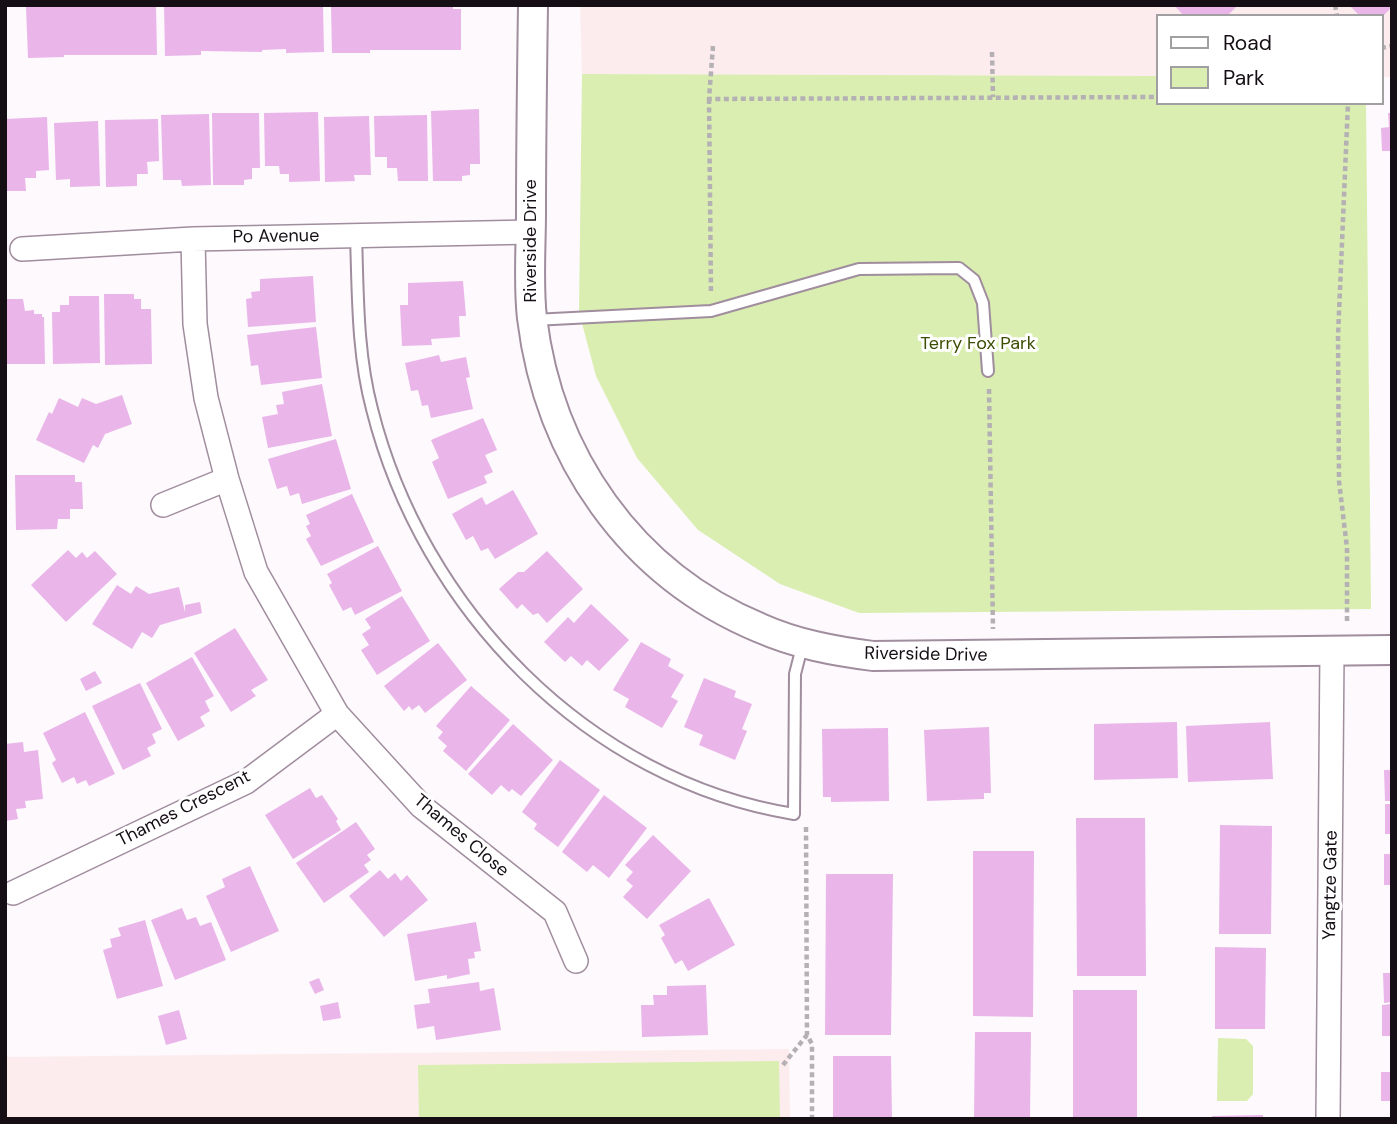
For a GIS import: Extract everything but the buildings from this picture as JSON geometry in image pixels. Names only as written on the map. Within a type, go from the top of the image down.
[{"type":"street","name":"Riverside Drive","points":[[533,5],[533,320],[545,383],[558,423],[594,493],[618,525],[646,554],[710,602],[758,628],[803,643],[873,656],[911,658],[1392,650]]},
{"type":"street","name":"Po Avenue","points":[[22,249],[193,239],[531,232]]},
{"type":"street","points":[[193,239],[197,337],[206,398],[227,479],[256,572],[337,714]]},
{"type":"street","points":[[163,505],[227,479]]},
{"type":"street","name":"Yangtze Gate","points":[[1328,1119],[1332,651]]},
{"type":"street","name":"Thames Crescent","points":[[13,893],[246,782],[337,714]]},
{"type":"street","name":"Thames Close","points":[[337,714],[421,806],[555,912],[576,961]]},
{"type":"lane","points":[[356,236],[363,365],[372,409],[393,477],[419,533],[448,583],[515,666],[555,704],[600,738],[655,770],[720,796],[768,810],[794,814],[795,674],[803,643]]},
{"type":"lane","points":[[533,320],[711,311],[859,269],[960,268],[974,280],[983,303],[988,371]]},
{"type":"path","points":[[711,311],[709,99],[713,46]]},
{"type":"path","points":[[992,52],[993,97]]},
{"type":"path","points":[[709,99],[1156,97]]},
{"type":"path","points":[[1347,621],[1347,548],[1339,481],[1338,336],[1348,105]]},
{"type":"path","points":[[988,371],[993,629]]},
{"type":"path","points":[[794,814],[806,827],[807,1034],[812,1044],[811,1119]]},
{"type":"path","points":[[783,1065],[807,1034]]},
{"type":"shaded area","points":[[580,5],[1392,5],[1392,77],[1383,77],[1383,14],[1156,14],[1156,76],[582,74]]},
{"type":"shaded area","points":[[789,1049],[790,1119],[5,1119],[5,1057]]},
{"type":"green space","name":"Terry Fox Park","points":[[582,74],[1156,76],[1156,105],[1366,105],[1371,609],[859,613],[780,584],[698,530],[637,458],[596,376],[579,312]]},
{"type":"green space","points":[[1218,1038],[1246,1039],[1253,1046],[1253,1094],[1247,1101],[1217,1101]]},
{"type":"green space","points":[[779,1061],[780,1119],[419,1119],[418,1065]]}]
